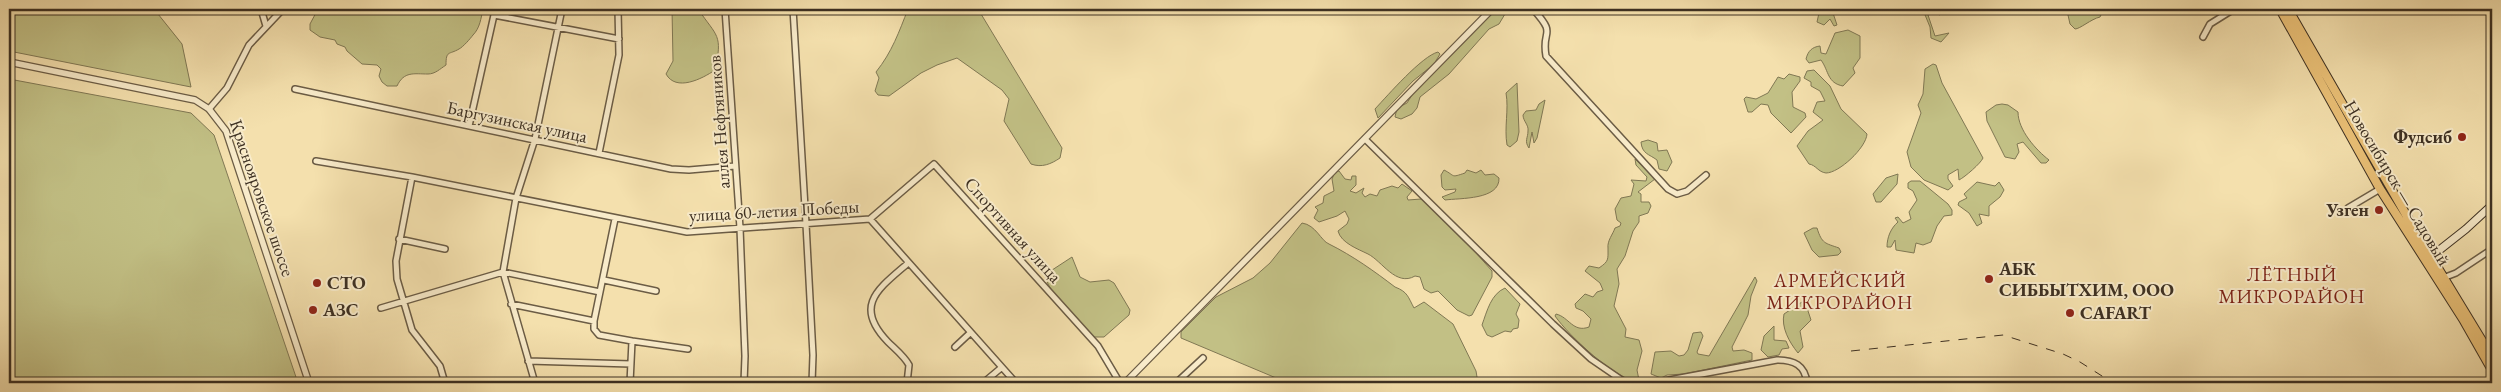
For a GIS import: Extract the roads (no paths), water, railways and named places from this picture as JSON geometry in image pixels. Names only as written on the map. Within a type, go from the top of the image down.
[{"type":"main road","name":"Новосибирск — Садовый","points":[[2280,9],[2380,189],[2428,258]]},
{"type":"main road","name":"Новосибирск — Садовый","points":[[2288,9],[2428,258],[2492,357]]},
{"type":"main road","points":[[2428,258],[2492,205]]},
{"type":"main road","name":"Новосибирск — Садовый","points":[[2441,279],[2492,370]]},
{"type":"street","points":[[261,9],[266,26]]},
{"type":"street","points":[[209,109],[226,88],[249,45],[283,9]]},
{"type":"street","points":[[535,383],[503,272],[516,198],[534,139],[562,9]]},
{"type":"street","points":[[599,153],[620,55],[618,9]]},
{"type":"street","name":"аллея Нефтяников","points":[[725,9],[740,228],[745,356],[744,383]]},
{"type":"street","points":[[794,9],[813,355],[812,383]]},
{"type":"street","points":[[1125,383],[1492,9]]},
{"type":"street","points":[[1533,9],[1548,25],[1548,34],[1544,46],[1546,56],[1668,189],[1677,194],[1686,191],[1706,175]]},
{"type":"street","points":[[2202,37],[2210,24],[2234,9]]},
{"type":"street","points":[[469,126],[492,16],[502,16],[619,39]]},
{"type":"street","name":"Краснояровское шоссе","points":[[9,62],[179,96],[209,109],[226,131],[309,383]]},
{"type":"street","name":"Баргузинская улица","points":[[295,89],[680,170],[736,166]]},
{"type":"street","points":[[1366,138],[1591,359],[1626,383]]},
{"type":"street","name":"улица 60-летия Победы","points":[[316,161],[412,177],[687,232],[870,219],[907,264],[1016,383]]},
{"type":"street","name":"Спортивная улица","points":[[870,219],[934,164],[1098,346],[1113,368],[1120,383]]},
{"type":"street","points":[[412,177],[399,239],[396,261],[397,279],[412,330],[440,366],[445,383]]},
{"type":"street","points":[[2348,208],[2380,189]]},
{"type":"street","points":[[615,218],[594,329],[599,335],[632,342],[688,349]]},
{"type":"street","points":[[399,239],[446,249]]},
{"type":"street","points":[[2441,279],[2456,273],[2492,249]]},
{"type":"street","points":[[907,264],[877,290],[871,303],[872,320],[876,329],[908,365],[907,383]]},
{"type":"street","points":[[381,308],[503,272],[600,292]]},
{"type":"street","points":[[604,280],[656,291]]},
{"type":"street","points":[[511,304],[594,321]]},
{"type":"street","points":[[955,347],[970,333]]},
{"type":"street","points":[[630,383],[632,342]]},
{"type":"street","points":[[1176,383],[1203,358]]},
{"type":"street","points":[[1653,383],[1789,360],[1801,366],[1806,383]]},
{"type":"street","points":[[528,361],[631,364]]},
{"type":"street","points":[[984,383],[1001,368]]},
{"type":"railway","points":[[1851,351],[2003,335],[2063,354],[2080,362],[2113,383]]},
{"type":"place","name":"Фудсиб","points":[[2462,137]]},
{"type":"place","name":"Узген","points":[[2379,210]]},
{"type":"place","name":"АБК СИББЫТХИМ, ООО","points":[[1989,279]]},
{"type":"place","name":"СТО","points":[[317,283]]},
{"type":"place","name":"АЗС","points":[[313,310]]},
{"type":"place","name":"CAFART","points":[[2070,313]]},
{"type":"district","name":"ЛЁТНЫЙ МИКРОРАЙОН","points":[[2292,285]]},
{"type":"district","name":"АРМЕЙСКИЙ МИКРОРАЙОН","points":[[1840,291]]}]
